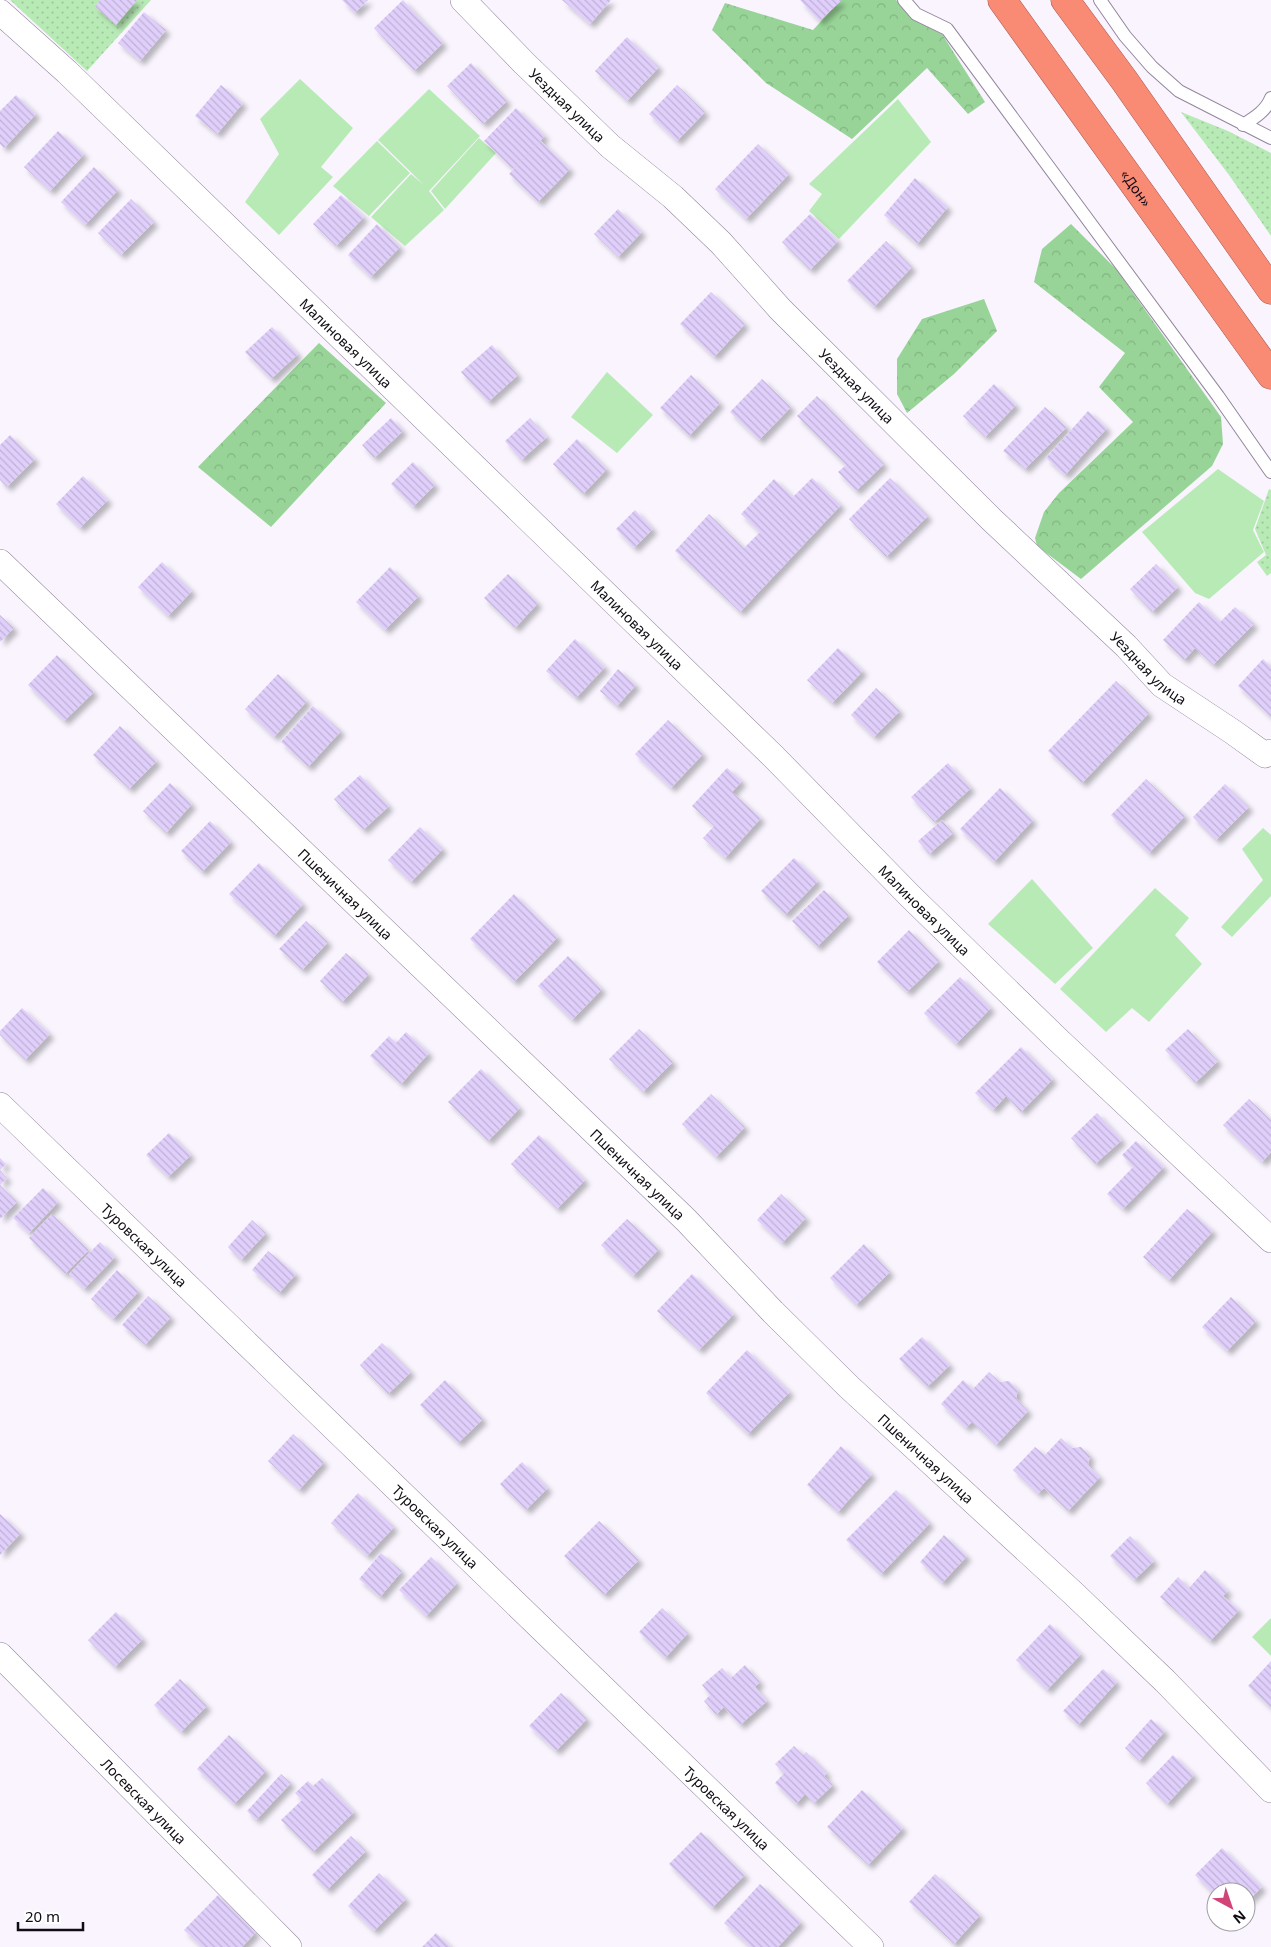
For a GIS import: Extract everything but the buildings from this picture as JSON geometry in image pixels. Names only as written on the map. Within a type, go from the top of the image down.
[{"type":"highway","name":"«Дон»","points":[[1002,0],[1271,375]]},
{"type":"highway","points":[[1065,0],[1124,80],[1271,290]]},
{"type":"street","name":"Уездная улица","points":[[463,0],[524,63],[610,146],[673,197],[721,243],[787,316],[992,520],[1126,646],[1162,685],[1268,754]]},
{"type":"street","name":"Малиновая улица","points":[[0,12],[67,72],[773,756],[911,897],[1049,1031],[1271,1240]]},
{"type":"street","name":"Пшеничная улица","points":[[0,562],[686,1220],[773,1312],[849,1387],[1165,1680],[1271,1790]]},
{"type":"street","name":"Туровская улица","points":[[0,1105],[871,1947]]},
{"type":"street","name":"Лосевская улица","points":[[0,1655],[289,1947]]},
{"type":"lane","points":[[904,0],[916,14],[947,29],[1218,396],[1271,472]]},
{"type":"lane","points":[[1100,0],[1125,36],[1152,67],[1179,91],[1271,138]]},
{"type":"lane","points":[[1243,124],[1257,116],[1271,98]]},
{"type":"green space","points":[[10,0],[151,0],[87,71]]},
{"type":"green space","points":[[841,0],[896,0],[920,23],[942,34],[985,102],[968,114],[927,68],[852,139],[766,83],[712,30],[725,3],[813,30]]},
{"type":"green space","points":[[300,79],[353,128],[321,167],[333,177],[279,235],[245,202],[279,154],[260,119]]},
{"type":"green space","points":[[429,89],[480,136],[429,191],[444,210],[405,246],[371,217],[411,174],[424,185],[378,140]]},
{"type":"green space","points":[[898,99],[931,142],[839,239],[809,211],[822,194],[809,184]]},
{"type":"green space","points":[[1181,112],[1228,131],[1271,153],[1271,236],[1229,175]]},
{"type":"green space","points":[[479,138],[496,153],[445,209],[431,191]]},
{"type":"green space","points":[[377,141],[410,173],[369,216],[333,186]]},
{"type":"green space","points":[[1071,224],[1116,269],[1221,417],[1223,444],[1212,466],[1081,579],[1037,546],[1035,538],[1044,512],[1059,493],[1133,422],[1099,387],[1125,353],[1034,282],[1042,249]]},
{"type":"green space","points":[[984,299],[997,331],[954,374],[907,413],[897,394],[897,359],[922,319]]},
{"type":"green space","points":[[319,343],[386,403],[271,527],[198,467]]},
{"type":"green space","points":[[607,372],[653,415],[617,453],[571,417]]},
{"type":"green space","points":[[1218,469],[1264,501],[1253,530],[1264,552],[1209,599],[1195,593],[1142,532]]},
{"type":"green space","points":[[1269,489],[1271,490],[1271,573],[1267,576],[1257,562],[1266,555],[1255,529]]},
{"type":"green space","points":[[1263,828],[1271,835],[1271,896],[1232,937],[1221,927],[1263,880],[1242,849]]},
{"type":"green space","points":[[1032,879],[1093,948],[1055,984],[988,924]]},
{"type":"green space","points":[[1155,888],[1189,918],[1175,935],[1202,964],[1149,1022],[1132,1008],[1106,1032],[1060,989]]},
{"type":"green space","points":[[1271,1618],[1271,1656],[1252,1637]]}]
